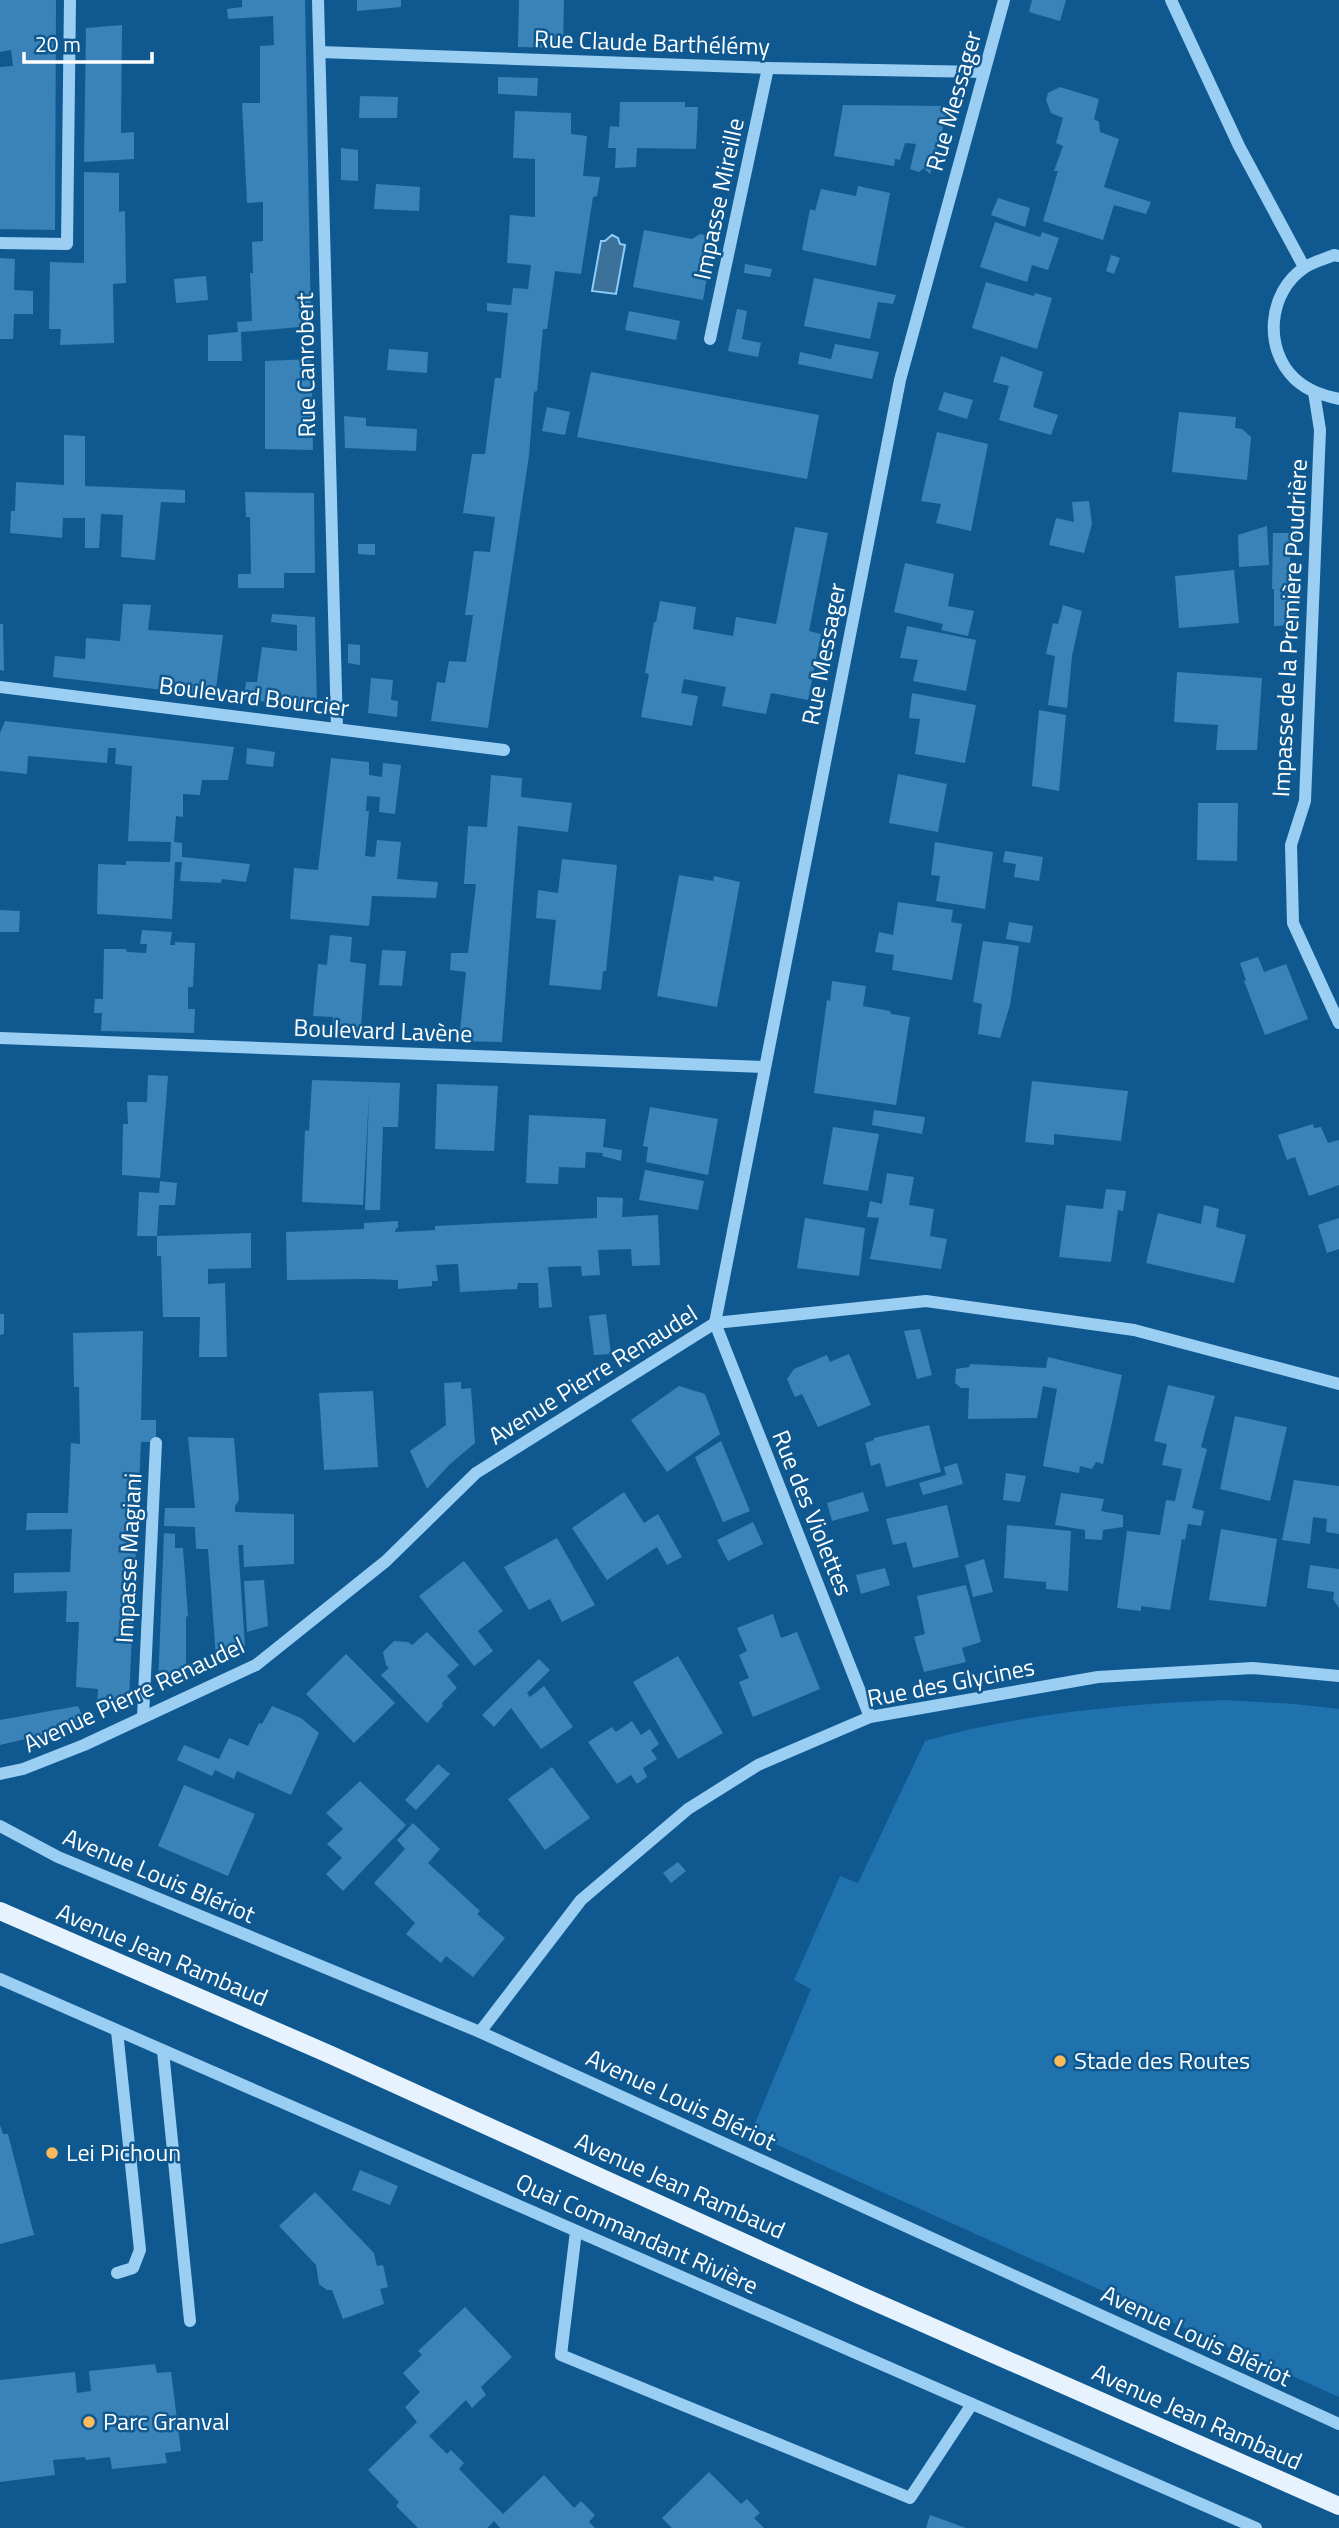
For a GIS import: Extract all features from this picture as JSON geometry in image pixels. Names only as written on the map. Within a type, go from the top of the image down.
[{"type":"main road","name":"Avenue Jean Rambaud","points":[[0,1911],[331,2054],[857,2294],[1339,2506]]},
{"type":"street","points":[[0,243],[67,244],[70,0]]},
{"type":"street","name":"Rue Canrobert","points":[[318,0],[337,729]]},
{"type":"street","name":"Rue Messager","points":[[715,1323],[900,380],[1004,0]]},
{"type":"street","points":[[1171,0],[1239,146],[1304,267]]},
{"type":"street","name":"Rue Claude Barthélémy","points":[[320,52],[768,68],[983,72]]},
{"type":"street","name":"Impasse Mireille","points":[[710,339],[768,68]]},
{"type":"street","points":[[1339,256],[1334,255],[1304,267],[1286,285],[1275,306],[1273,331],[1280,358],[1294,378],[1314,392],[1339,399]]},
{"type":"street","name":"Impasse de la Première Poudrière","points":[[1314,392],[1320,430],[1305,802],[1291,845],[1293,923],[1339,1023]]},
{"type":"street","name":"Boulevard Bourcier","points":[[0,687],[504,750]]},
{"type":"street","name":"Boulevard Lavène","points":[[0,1038],[764,1067]]},
{"type":"street","name":"Avenue Pierre Renaudel","points":[[0,1774],[23,1769],[84,1745],[256,1665],[386,1561],[476,1473],[715,1323],[926,1301],[1134,1330],[1339,1384]]},
{"type":"street","name":"Rue des Violettes","points":[[715,1323],[870,1717]]},
{"type":"street","name":"Impasse Magiani","points":[[143,1717],[156,1443]]},
{"type":"street","name":"Rue des Glycines","points":[[480,2032],[581,1900],[688,1809],[758,1765],[870,1717],[1098,1677],[1253,1668],[1339,1676]]},
{"type":"street","name":"Avenue Louis Blériot","points":[[0,1826],[58,1857],[480,2032],[1339,2424]]},
{"type":"street","name":"Quai Commandant Rivière","points":[[0,1979],[1256,2528]]},
{"type":"street","points":[[117,2031],[141,2250],[133,2268],[117,2273]]},
{"type":"street","points":[[163,2051],[190,2321]]},
{"type":"street","points":[[576,2231],[561,2355],[910,2498],[972,2404]]},
{"type":"shaded area","points":[[612,235],[618,238],[620,244],[625,245],[616,294],[592,291],[601,241]]},
{"type":"shaded area","name":"Stade des Routes","points":[[1225,1700],[1339,1709],[1339,2397],[751,2133],[811,1989],[794,1980],[840,1876],[858,1883],[925,1741],[1036,1717],[1150,1704]]},
{"type":"building","points":[[0,0],[56,0],[55,230],[0,229],[0,67],[13,66],[11,50],[0,52]]},
{"type":"building","points":[[242,0],[305,0],[311,326],[241,332],[242,361],[208,361],[208,335],[238,332],[237,322],[252,321],[252,242],[263,241],[263,202],[247,203],[242,103],[260,103],[260,46],[274,45],[273,16],[228,19],[227,9],[242,7]]},
{"type":"building","points":[[357,0],[401,0],[401,7],[357,11]]},
{"type":"building","points":[[519,0],[564,0],[563,48],[518,47]]},
{"type":"building","points":[[1032,0],[1066,0],[1060,21],[1029,12]]},
{"type":"building","points":[[122,25],[121,133],[134,132],[134,159],[84,162],[86,28]]},
{"type":"building","points":[[498,77],[538,78],[537,96],[498,94]]},
{"type":"building","points":[[1060,87],[1099,99],[1094,119],[1099,122],[1100,132],[1119,139],[1104,187],[1151,202],[1146,214],[1114,205],[1103,240],[1043,221],[1058,171],[1054,171],[1063,146],[1056,143],[1063,118],[1051,113],[1046,100],[1048,93]]},
{"type":"building","points":[[360,96],[398,97],[397,118],[359,118]]},
{"type":"building","points":[[620,102],[685,102],[685,107],[698,107],[696,149],[637,148],[636,167],[615,168],[616,148],[608,148],[610,126],[619,127]]},
{"type":"building","points":[[843,105],[949,106],[930,174],[924,168],[919,172],[910,169],[916,144],[905,143],[900,160],[895,159],[894,166],[834,156]]},
{"type":"building","points":[[515,111],[571,113],[571,134],[587,136],[583,176],[600,177],[597,196],[593,197],[581,274],[555,271],[547,329],[543,329],[529,456],[488,728],[431,721],[437,682],[445,683],[449,661],[466,662],[473,615],[465,615],[474,551],[490,552],[495,517],[463,513],[472,454],[485,454],[495,378],[501,378],[508,313],[487,311],[487,303],[511,305],[513,288],[528,289],[531,265],[507,263],[510,215],[535,217],[535,159],[513,158]]},
{"type":"building","points":[[341,148],[358,150],[358,181],[341,180]]},
{"type":"building","points":[[84,172],[119,173],[119,212],[125,211],[126,283],[113,284],[114,343],[60,345],[61,329],[49,329],[50,262],[84,263]]},
{"type":"building","points":[[376,184],[420,187],[419,211],[374,209]]},
{"type":"building","points":[[858,186],[890,193],[876,266],[802,250],[810,209],[815,211],[821,189],[856,196]]},
{"type":"building","points":[[998,198],[1030,208],[1025,227],[991,215]]},
{"type":"building","points":[[995,222],[1040,237],[1042,232],[1059,238],[1048,270],[1032,265],[1027,282],[980,267]]},
{"type":"building","points":[[644,230],[692,239],[700,234],[710,236],[713,243],[703,300],[633,287]]},
{"type":"building","points":[[1111,255],[1120,258],[1114,274],[1106,271]]},
{"type":"building","points":[[0,258],[15,259],[14,290],[33,291],[33,314],[14,314],[13,339],[0,339]]},
{"type":"building","points":[[745,264],[772,269],[770,277],[744,273]]},
{"type":"building","points":[[206,276],[208,300],[176,303],[174,279]]},
{"type":"building","points":[[814,278],[896,295],[893,304],[878,302],[870,339],[804,326]]},
{"type":"building","points":[[986,282],[1034,296],[1035,293],[1052,298],[1037,349],[972,328]]},
{"type":"building","points":[[737,309],[747,311],[742,339],[761,343],[758,357],[728,351]]},
{"type":"building","points":[[629,311],[680,321],[676,340],[625,330]]},
{"type":"building","points":[[835,344],[879,352],[872,379],[798,364],[800,352],[831,359]]},
{"type":"building","points":[[389,349],[428,352],[427,373],[387,370]]},
{"type":"building","points":[[1001,356],[1043,372],[1033,407],[1058,415],[1051,435],[999,420],[1009,386],[993,382]]},
{"type":"building","points":[[311,359],[313,450],[265,449],[265,361]]},
{"type":"building","points":[[591,372],[819,415],[807,479],[577,437]]},
{"type":"building","points":[[944,392],[973,400],[967,419],[938,410]]},
{"type":"building","points":[[547,407],[570,412],[565,435],[542,431]]},
{"type":"building","points":[[1179,412],[1236,417],[1235,428],[1242,429],[1251,437],[1247,480],[1172,472]]},
{"type":"building","points":[[344,416],[366,418],[366,426],[417,429],[416,451],[345,448]]},
{"type":"building","points":[[937,432],[988,444],[971,531],[936,523],[941,504],[921,501]]},
{"type":"building","points":[[64,435],[85,436],[85,486],[185,490],[185,503],[161,502],[155,560],[121,557],[123,515],[101,514],[99,548],[85,548],[85,518],[63,518],[62,538],[10,533],[11,511],[15,511],[16,482],[64,485]]},
{"type":"building","points":[[245,492],[314,493],[315,573],[284,573],[284,588],[238,588],[238,574],[251,574],[250,517],[246,517]]},
{"type":"building","points":[[1089,501],[1092,524],[1084,553],[1049,545],[1056,518],[1074,522],[1072,502]]},
{"type":"building","points":[[1267,526],[1269,565],[1239,567],[1238,535]]},
{"type":"building","points":[[795,527],[828,533],[809,631],[821,634],[808,700],[771,693],[766,714],[722,706],[726,687],[684,679],[681,693],[698,696],[692,726],[641,717],[649,674],[645,673],[660,601],[696,607],[693,629],[733,636],[736,617],[776,624]]},
{"type":"building","points":[[1273,533],[1297,533],[1297,549],[1290,549],[1290,589],[1297,589],[1296,625],[1274,626]]},
{"type":"building","points":[[358,544],[375,544],[375,555],[358,554]]},
{"type":"building","points":[[905,563],[954,574],[948,606],[974,611],[968,636],[941,630],[943,624],[894,612]]},
{"type":"building","points":[[1234,570],[1239,623],[1179,628],[1175,576]]},
{"type":"building","points":[[123,604],[151,605],[148,630],[223,635],[215,696],[53,677],[55,656],[85,659],[86,638],[120,641]]},
{"type":"building","points":[[1063,605],[1082,611],[1072,656],[1067,708],[1048,705],[1055,656],[1046,654],[1053,623],[1058,624]]},
{"type":"building","points":[[272,614],[315,617],[317,708],[244,699],[246,682],[257,682],[262,647],[297,651],[297,625],[271,622]]},
{"type":"building","points":[[0,624],[3,624],[4,671],[0,670]]},
{"type":"building","points":[[907,626],[976,640],[966,691],[913,681],[918,660],[900,658]]},
{"type":"building","points":[[348,644],[360,645],[360,665],[348,663]]},
{"type":"building","points":[[1177,672],[1262,678],[1257,750],[1216,750],[1218,725],[1174,722]]},
{"type":"building","points":[[371,678],[393,680],[391,700],[398,701],[397,717],[368,713]]},
{"type":"building","points":[[912,693],[976,705],[965,763],[915,754],[920,719],[909,718]]},
{"type":"building","points":[[1039,710],[1066,715],[1059,791],[1032,786]]},
{"type":"building","points":[[5,721],[234,747],[228,780],[202,780],[200,795],[183,794],[183,817],[176,816],[174,842],[182,843],[182,857],[250,864],[246,882],[222,879],[221,883],[180,881],[182,862],[175,862],[172,919],[97,914],[98,864],[126,865],[126,861],[170,862],[171,842],[128,841],[132,766],[115,764],[116,748],[108,748],[107,763],[28,756],[27,774],[0,771],[0,733]]},
{"type":"building","points":[[247,748],[275,752],[273,767],[246,764]]},
{"type":"building","points":[[331,758],[369,762],[369,775],[382,777],[383,763],[401,765],[395,814],[379,812],[380,797],[367,796],[366,811],[369,811],[365,856],[375,857],[377,840],[401,842],[397,879],[438,882],[436,898],[372,896],[369,926],[290,919],[294,868],[318,870]]},
{"type":"building","points":[[898,774],[947,784],[938,832],[889,823]]},
{"type":"building","points":[[491,775],[522,778],[521,797],[572,803],[568,832],[518,826],[502,1042],[459,1041],[466,972],[450,970],[451,953],[468,953],[476,884],[464,884],[468,826],[487,827]]},
{"type":"building","points":[[1198,803],[1238,803],[1237,861],[1197,860]]},
{"type":"building","points":[[935,842],[993,852],[985,909],[936,901],[940,876],[931,875]]},
{"type":"building","points":[[1005,851],[1043,857],[1039,881],[1014,877],[1016,864],[1003,862]]},
{"type":"building","points":[[562,859],[617,865],[606,971],[603,971],[601,990],[549,985],[556,920],[536,918],[538,890],[558,893]]},
{"type":"building","points":[[679,875],[713,881],[714,876],[740,882],[717,1007],[657,996]]},
{"type":"building","points":[[898,902],[953,910],[951,922],[962,924],[952,980],[892,970],[894,955],[875,952],[879,932],[893,935]]},
{"type":"building","points":[[0,910],[20,911],[19,932],[0,932]]},
{"type":"building","points":[[1009,922],[1033,926],[1030,943],[1006,939]]},
{"type":"building","points":[[142,930],[172,932],[170,945],[175,945],[175,942],[195,943],[193,987],[188,987],[188,1009],[195,1009],[194,1033],[101,1031],[102,1013],[94,1013],[95,999],[103,999],[104,949],[146,953],[147,944],[140,944]]},
{"type":"building","points":[[330,935],[352,937],[350,962],[366,964],[360,1038],[333,1037],[333,1017],[313,1016],[318,964],[327,965]]},
{"type":"building","points":[[983,941],[1019,946],[1010,1005],[1000,1038],[978,1034],[982,1004],[973,1002]]},
{"type":"building","points":[[382,950],[406,951],[402,986],[379,985]]},
{"type":"building","points":[[1258,957],[1264,972],[1286,964],[1308,1019],[1265,1035],[1244,981],[1246,980],[1240,963]]},
{"type":"building","points":[[832,981],[866,986],[863,1006],[910,1017],[896,1105],[814,1093]]},
{"type":"building","points":[[148,1075],[168,1076],[160,1178],[122,1175],[123,1124],[128,1124],[127,1102],[147,1102]]},
{"type":"building","points":[[312,1080],[400,1083],[398,1127],[383,1127],[380,1210],[365,1210],[369,1095],[363,1205],[302,1202],[305,1130],[309,1131]]},
{"type":"building","points":[[1032,1081],[1128,1091],[1121,1141],[1054,1134],[1054,1145],[1025,1142]]},
{"type":"building","points":[[437,1084],[498,1086],[494,1151],[435,1149]]},
{"type":"building","points":[[650,1107],[718,1119],[708,1175],[646,1162],[648,1147],[643,1146]]},
{"type":"building","points":[[874,1110],[925,1117],[922,1134],[872,1125]]},
{"type":"building","points":[[529,1115],[606,1119],[603,1147],[622,1150],[621,1161],[602,1156],[603,1153],[586,1152],[585,1168],[559,1167],[558,1184],[526,1183]]},
{"type":"building","points":[[1313,1124],[1314,1128],[1321,1127],[1328,1143],[1339,1140],[1339,1185],[1309,1196],[1295,1157],[1287,1160],[1278,1135]]},
{"type":"building","points":[[833,1127],[879,1134],[868,1191],[823,1184]]},
{"type":"building","points":[[645,1170],[704,1181],[698,1210],[639,1200]]},
{"type":"building","points":[[887,1173],[914,1177],[909,1205],[934,1209],[930,1236],[947,1239],[941,1269],[870,1259],[879,1218],[867,1217],[870,1201],[882,1204]]},
{"type":"building","points":[[160,1181],[177,1183],[175,1205],[159,1205],[157,1236],[137,1236],[139,1192],[159,1193]]},
{"type":"building","points":[[1106,1189],[1126,1191],[1123,1211],[1118,1210],[1111,1262],[1059,1257],[1066,1205],[1103,1209]]},
{"type":"building","points":[[597,1197],[623,1198],[622,1217],[658,1215],[660,1265],[632,1266],[631,1249],[598,1250],[600,1275],[582,1276],[581,1266],[548,1267],[552,1307],[539,1308],[538,1283],[518,1283],[517,1289],[460,1292],[458,1264],[436,1265],[438,1281],[432,1281],[432,1286],[398,1289],[398,1280],[287,1280],[286,1232],[364,1229],[364,1223],[398,1221],[395,1232],[435,1230],[435,1226],[597,1218]]},
{"type":"building","points":[[1204,1205],[1219,1209],[1216,1227],[1246,1235],[1234,1283],[1146,1263],[1158,1213],[1201,1224]]},
{"type":"building","points":[[805,1218],[865,1228],[859,1276],[797,1268]]},
{"type":"building","points":[[1339,1218],[1339,1249],[1327,1253],[1318,1225]]},
{"type":"building","points":[[251,1233],[251,1268],[208,1269],[208,1284],[225,1283],[227,1357],[199,1357],[200,1317],[163,1317],[161,1256],[157,1256],[157,1236]]},
{"type":"building","points":[[0,1314],[4,1314],[4,1334],[0,1335]]},
{"type":"building","points":[[606,1314],[611,1354],[594,1355],[589,1316]]},
{"type":"building","points":[[920,1329],[932,1375],[917,1379],[904,1331]]},
{"type":"building","points":[[143,1331],[141,1420],[156,1420],[156,1442],[141,1442],[129,1699],[101,1711],[97,1707],[98,1689],[76,1687],[79,1622],[66,1622],[67,1591],[14,1593],[14,1573],[70,1572],[72,1529],[26,1530],[27,1513],[68,1513],[71,1443],[80,1444],[79,1387],[74,1387],[73,1333]]},
{"type":"building","points":[[849,1354],[871,1405],[818,1427],[802,1394],[795,1397],[787,1379],[794,1369],[827,1355],[830,1362]]},
{"type":"building","points":[[1048,1357],[1122,1375],[1103,1464],[1096,1462],[1092,1469],[1080,1466],[1079,1473],[1043,1466],[1057,1389],[1043,1386],[1037,1418],[968,1419],[969,1388],[961,1388],[955,1383],[956,1369],[969,1367],[970,1364],[1046,1368]]},
{"type":"building","points":[[461,1382],[461,1389],[471,1388],[475,1443],[449,1465],[427,1489],[410,1451],[446,1425],[444,1383]]},
{"type":"building","points":[[1168,1385],[1215,1396],[1201,1447],[1207,1449],[1192,1508],[1204,1511],[1201,1526],[1188,1524],[1185,1540],[1182,1539],[1170,1610],[1141,1606],[1141,1611],[1117,1608],[1127,1531],[1160,1535],[1166,1500],[1175,1501],[1182,1469],[1162,1465],[1167,1444],[1154,1441]]},
{"type":"building","points":[[679,1386],[705,1394],[720,1434],[667,1472],[631,1420]]},
{"type":"building","points":[[373,1391],[378,1467],[324,1470],[319,1393]]},
{"type":"building","points":[[1235,1416],[1287,1427],[1270,1501],[1220,1489]]},
{"type":"building","points":[[929,1425],[941,1472],[886,1487],[880,1463],[871,1466],[865,1443],[874,1438]]},
{"type":"building","points":[[188,1437],[234,1438],[239,1500],[235,1512],[294,1514],[294,1564],[244,1567],[243,1545],[238,1545],[245,1646],[216,1658],[208,1549],[196,1549],[195,1527],[164,1526],[165,1508],[195,1508]]},
{"type":"building","points":[[721,1441],[750,1511],[723,1522],[695,1457]]},
{"type":"building","points":[[957,1463],[963,1484],[923,1495],[919,1483],[946,1475],[944,1467]]},
{"type":"building","points":[[1006,1473],[1026,1476],[1020,1502],[1003,1500]]},
{"type":"building","points":[[1294,1480],[1339,1486],[1339,1534],[1326,1532],[1327,1519],[1313,1517],[1310,1544],[1282,1540]]},
{"type":"building","points":[[624,1492],[644,1523],[658,1514],[682,1557],[667,1565],[657,1547],[607,1580],[572,1528]]},
{"type":"building","points":[[863,1492],[869,1511],[832,1521],[827,1503]]},
{"type":"building","points":[[1061,1493],[1104,1499],[1101,1511],[1123,1515],[1123,1527],[1103,1530],[1102,1540],[1085,1539],[1085,1530],[1055,1525]]},
{"type":"building","points":[[947,1505],[959,1557],[913,1568],[906,1542],[893,1545],[886,1519]]},
{"type":"building","points":[[753,1522],[763,1544],[728,1561],[717,1540]]},
{"type":"building","points":[[1007,1525],[1071,1531],[1068,1591],[1046,1589],[1046,1582],[1004,1578]]},
{"type":"building","points":[[1221,1529],[1277,1539],[1266,1607],[1209,1600]]},
{"type":"building","points":[[164,1533],[175,1534],[175,1548],[183,1548],[188,1616],[186,1673],[158,1686]]},
{"type":"building","points":[[557,1538],[595,1605],[562,1622],[550,1599],[529,1610],[504,1567]]},
{"type":"building","points":[[984,1559],[993,1592],[973,1597],[965,1565]]},
{"type":"building","points":[[464,1561],[503,1611],[478,1631],[493,1651],[474,1666],[419,1596]]},
{"type":"building","points":[[1310,1565],[1339,1569],[1339,1608],[1333,1599],[1334,1592],[1307,1588]]},
{"type":"building","points":[[885,1568],[890,1585],[861,1594],[856,1575]]},
{"type":"building","points":[[264,1580],[268,1626],[247,1632],[244,1581]]},
{"type":"building","points":[[966,1585],[981,1642],[962,1648],[966,1662],[924,1672],[914,1637],[925,1634],[917,1596]]},
{"type":"building","points":[[773,1614],[781,1638],[797,1632],[820,1689],[753,1717],[739,1682],[749,1678],[739,1655],[747,1651],[737,1628]]},
{"type":"building","points":[[427,1632],[459,1665],[447,1676],[457,1688],[427,1723],[381,1675],[389,1668],[383,1652],[394,1641],[412,1645]]},
{"type":"building","points":[[346,1654],[395,1703],[354,1743],[306,1694]]},
{"type":"building","points":[[678,1656],[723,1733],[678,1759],[633,1682]]},
{"type":"building","points":[[539,1659],[550,1670],[527,1693],[530,1697],[544,1686],[573,1727],[541,1749],[511,1708],[494,1727],[482,1715]]},
{"type":"building","points":[[78,1706],[84,1720],[55,1732],[0,1745],[0,1720]]},
{"type":"building","points":[[272,1706],[301,1718],[319,1733],[291,1795],[237,1771],[234,1779],[215,1770],[212,1776],[177,1760],[184,1745],[219,1759],[229,1738],[248,1746],[259,1723],[262,1724]]},
{"type":"building","points":[[632,1721],[641,1735],[650,1729],[659,1744],[651,1750],[657,1759],[643,1768],[647,1777],[637,1784],[631,1775],[617,1784],[588,1742],[612,1727],[616,1732]]},
{"type":"building","points":[[438,1764],[450,1774],[416,1810],[405,1800]]},
{"type":"building","points":[[552,1767],[590,1818],[545,1850],[508,1799]]},
{"type":"building","points":[[360,1781],[406,1825],[343,1891],[326,1874],[342,1858],[327,1844],[343,1829],[326,1813]]},
{"type":"building","points":[[184,1785],[255,1814],[228,1876],[158,1846]]},
{"type":"building","points":[[413,1823],[440,1849],[428,1863],[480,1911],[477,1914],[505,1938],[473,1977],[446,1956],[441,1963],[406,1934],[415,1923],[374,1883],[405,1849],[397,1840]]},
{"type":"building","points":[[678,1862],[686,1871],[671,1883],[663,1873]]},
{"type":"building","points":[[0,2125],[3,2134],[8,2134],[34,2235],[0,2244]]},
{"type":"building","points":[[360,2170],[398,2186],[390,2205],[352,2190]]},
{"type":"building","points":[[315,2192],[374,2253],[377,2266],[383,2265],[388,2287],[380,2289],[384,2304],[343,2319],[332,2290],[319,2284],[316,2265],[279,2226]]},
{"type":"building","points":[[465,2307],[512,2357],[481,2387],[486,2395],[472,2408],[466,2400],[429,2436],[447,2454],[451,2450],[464,2463],[459,2469],[503,2514],[544,2475],[574,2508],[581,2501],[595,2515],[589,2522],[595,2528],[500,2528],[494,2521],[487,2528],[418,2528],[396,2506],[399,2502],[368,2470],[417,2422],[405,2407],[420,2392],[403,2373],[422,2355],[418,2351]]},
{"type":"building","name":"Parc Granval","points":[[155,2364],[157,2373],[171,2372],[181,2451],[165,2453],[167,2463],[112,2469],[110,2457],[53,2460],[55,2475],[0,2482],[0,2380],[75,2372],[77,2393],[91,2391],[89,2371]]},
{"type":"building","points":[[709,2472],[741,2504],[747,2499],[760,2513],[754,2518],[764,2528],[672,2528],[662,2518]]},
{"type":"building","points":[[930,2515],[966,2528],[926,2528]]},
{"type":"place","name":"Stade des Routes","points":[[1060,2061]]},
{"type":"place","name":"Lei Pichoun","points":[[52,2153]]},
{"type":"place","name":"Parc Granval","points":[[89,2422]]}]
